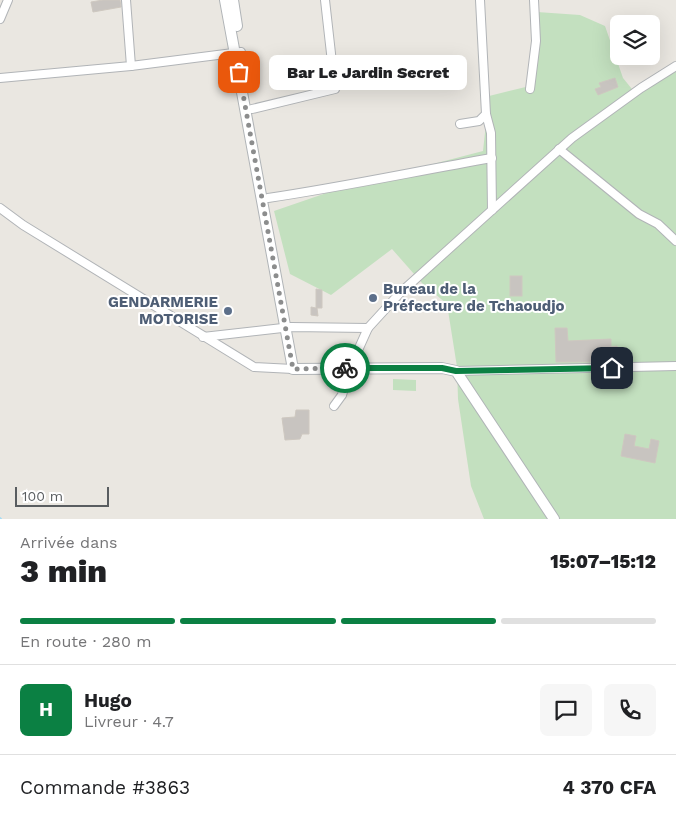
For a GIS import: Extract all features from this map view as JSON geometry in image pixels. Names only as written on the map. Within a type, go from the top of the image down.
[{"type":"main road","points":[[225,0],[252,109],[288,327]]},
{"type":"main road","points":[[233,0],[238,52],[296,369],[442,368],[456,371],[554,519]]},
{"type":"street","points":[[0,19],[8,0]]},
{"type":"street","points":[[126,0],[131,66]]},
{"type":"street","points":[[252,109],[335,90],[325,0]]},
{"type":"street","points":[[480,0],[486,114],[491,133],[492,210]]},
{"type":"street","points":[[530,89],[536,42],[534,0]]},
{"type":"street","points":[[0,78],[131,66],[238,52]]},
{"type":"street","points":[[334,406],[342,395],[350,368],[368,328],[400,293],[572,138],[641,88],[676,66]]},
{"type":"street","points":[[460,124],[479,121],[486,114]]},
{"type":"street","points":[[559,149],[639,214],[658,224],[676,241]]},
{"type":"street","points":[[268,198],[335,188],[415,171],[492,158]]},
{"type":"street","points":[[0,208],[23,225],[254,367],[296,369]]},
{"type":"street","points":[[203,337],[288,327],[368,328]]},
{"type":"street","points":[[456,371],[676,366]]},
{"type":"green space","points":[[537,12],[580,15],[605,26],[610,40],[610,65],[618,65],[623,78],[636,94],[676,70],[676,519],[484,519],[471,486],[458,399],[457,367],[447,304],[422,283],[392,249],[331,295],[290,274],[274,211],[341,188],[483,151],[489,96],[534,85]]},
{"type":"green space","points":[[393,379],[416,380],[416,391],[393,390]]},
{"type":"building","points":[[120,0],[121,7],[93,12],[91,2]]},
{"type":"building","points":[[615,78],[618,87],[598,95],[595,89],[601,87],[599,83]]},
{"type":"building","points":[[510,276],[522,276],[522,296],[510,296]]},
{"type":"building","points":[[316,289],[322,290],[322,308],[317,308],[318,316],[311,315],[311,307],[316,308]]},
{"type":"building","points":[[555,328],[567,328],[568,341],[611,339],[611,347],[617,346],[618,355],[591,356],[592,362],[556,362]]},
{"type":"building","points":[[296,410],[309,410],[309,434],[302,434],[300,439],[285,440],[282,418],[295,417]]},
{"type":"building","points":[[625,434],[636,436],[634,446],[649,449],[651,439],[659,441],[655,463],[621,456]]},
{"type":"way so far","points":[[239,72],[293,369],[345,368]]},
{"type":"place","name":"Bar Le Jardin Secret","points":[[239,72]]},
{"type":"place","name":"Bureau de la Préfecture de Tchaoudjo","points":[[373,298]]},
{"type":"place","name":"GENDARMERIE MOTORISE","points":[[228,311]]},
{"type":"route","points":[[345,368],[442,368],[456,371],[612,368]]}]
